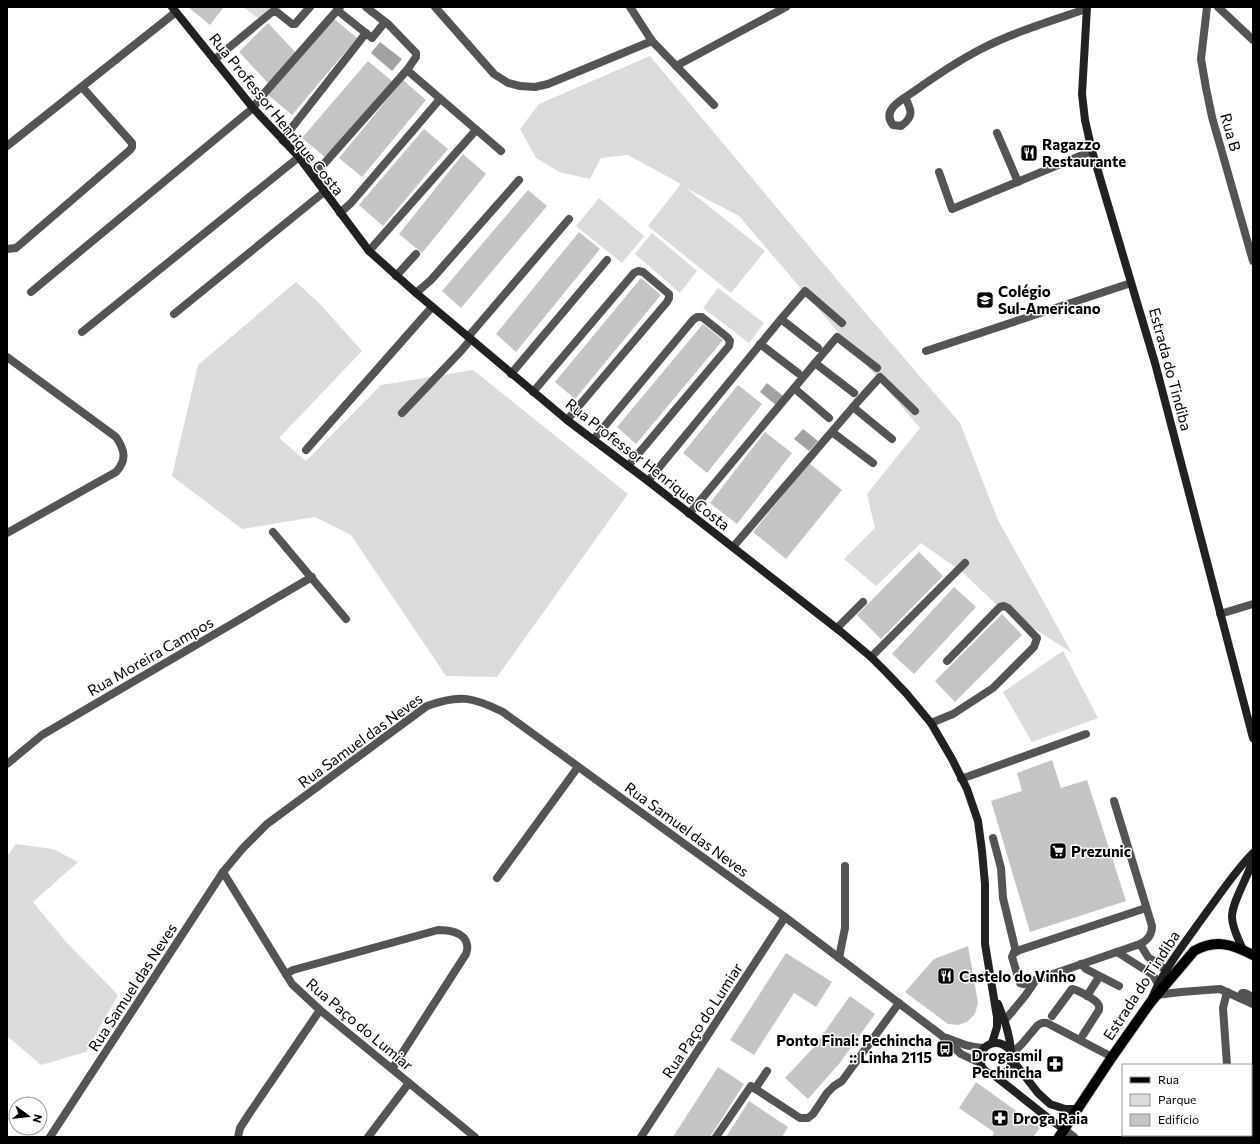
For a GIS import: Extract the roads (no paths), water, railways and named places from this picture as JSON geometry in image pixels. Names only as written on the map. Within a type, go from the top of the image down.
[{"type":"main road","points":[[1153,999],[1194,952],[1203,946],[1215,944],[1226,945],[1244,950],[1253,955]]},
{"type":"main road","name":"Estrada do Tindiba","points":[[1062,1133],[1112,1057],[1153,999]]},
{"type":"street","points":[[214,60],[272,12],[277,12],[292,24],[295,24],[310,7]]},
{"type":"street","points":[[313,175],[324,165],[407,70],[416,57],[416,53],[385,22],[366,7]]},
{"type":"street","points":[[435,7],[494,74],[508,83],[520,86],[535,87],[548,84],[652,41]]},
{"type":"street","points":[[630,7],[652,41],[714,105]]},
{"type":"street","points":[[676,66],[786,7]]},
{"type":"street","name":"Rua B","points":[[1207,7],[1201,59],[1206,88],[1212,117],[1253,261]]},
{"type":"street","points":[[1218,7],[1253,40]]},
{"type":"street","points":[[905,98],[946,69],[982,49],[1020,32],[1087,8]]},
{"type":"street","name":"Estrada do Tindiba","points":[[1087,8],[1082,94],[1085,120],[1092,152],[1155,363],[1253,738]]},
{"type":"street","points":[[31,292],[253,108],[338,9],[372,38],[385,22]]},
{"type":"street","points":[[7,146],[82,87],[174,10]]},
{"type":"street","name":"Rua Professor Henrique Costa","points":[[174,10],[253,108],[299,157],[369,251],[432,308],[567,420],[838,629],[871,657],[906,693],[931,723],[967,789],[978,821],[985,884],[984,944],[997,1017],[992,1043]]},
{"type":"street","points":[[283,141],[366,33]]},
{"type":"street","points":[[407,70],[501,151]]},
{"type":"street","points":[[7,249],[16,248],[132,147],[132,144],[82,87]]},
{"type":"street","points":[[340,213],[351,204],[440,99]]},
{"type":"street","points":[[369,251],[476,130]]},
{"type":"street","points":[[997,133],[1018,182]]},
{"type":"street","points":[[939,172],[952,208],[1092,152]]},
{"type":"street","points":[[82,332],[299,157]]},
{"type":"street","points":[[416,293],[430,280],[519,180]]},
{"type":"street","points":[[174,314],[324,192]]},
{"type":"street","points":[[402,413],[461,351],[469,338],[569,218]]},
{"type":"street","points":[[396,276],[416,254]]},
{"type":"street","points":[[511,374],[607,260]]},
{"type":"street","points":[[533,392],[634,273],[638,271],[643,272],[669,294],[667,302],[567,420]]},
{"type":"street","points":[[926,351],[1131,283]]},
{"type":"street","points":[[648,481],[805,291],[842,323]]},
{"type":"street","points":[[306,450],[432,308]]},
{"type":"street","points":[[593,440],[693,320],[697,317],[702,317],[727,337],[730,341],[729,346],[628,466]]},
{"type":"street","points":[[781,319],[818,348]]},
{"type":"street","points":[[689,514],[837,337],[877,368]]},
{"type":"street","points":[[760,344],[798,373]]},
{"type":"street","points":[[7,358],[116,437],[122,446],[124,456],[122,466],[116,472],[7,533]]},
{"type":"street","points":[[816,363],[854,393]]},
{"type":"street","points":[[733,547],[880,376],[915,411]]},
{"type":"street","points":[[794,388],[829,418]]},
{"type":"street","points":[[853,407],[892,439]]},
{"type":"street","points":[[832,432],[872,463]]},
{"type":"street","points":[[273,532],[346,619]]},
{"type":"street","points":[[871,657],[965,563]]},
{"type":"street","name":"Rua Moreira Campos","points":[[7,764],[42,735],[312,577]]},
{"type":"street","points":[[838,629],[863,602]]},
{"type":"street","points":[[1220,614],[1253,604]]},
{"type":"street","points":[[931,723],[953,714],[994,688],[1034,647],[1037,638],[1008,608],[1004,606],[1000,607],[947,661]]},
{"type":"street","points":[[838,629],[857,616]]},
{"type":"street","name":"Rua Samuel das Neves","points":[[50,1137],[223,872],[243,848],[268,824],[427,706],[444,700],[465,698],[484,703],[503,712],[785,917],[941,1035],[961,1054],[980,1063]]},
{"type":"street","points":[[961,779],[1086,734]]},
{"type":"street","points":[[497,878],[578,767]]},
{"type":"street","points":[[1114,801],[1146,908],[1152,931],[1147,941],[1024,984],[1020,983],[1012,957],[1014,952],[1146,908]]},
{"type":"street","points":[[993,838],[1001,868],[1003,898],[1016,952]]},
{"type":"street","name":"Estrada do Tindiba","points":[[1153,999],[1158,984],[1189,937],[1242,864],[1253,853]]},
{"type":"street","points":[[1244,950],[1234,928],[1232,918],[1235,905],[1251,868],[1253,859]]},
{"type":"street","points":[[839,958],[845,928],[845,866]]},
{"type":"street","name":"Rua Paço do Lumiar","points":[[223,872],[292,984],[320,1010],[475,1137]]},
{"type":"street","name":"Rua Paço do Lumiar","points":[[641,1137],[785,917]]},
{"type":"street","points":[[286,974],[293,970],[438,930],[448,930],[458,933],[465,939],[468,945],[466,954],[392,1069]]},
{"type":"street","points":[[1140,944],[1148,957],[1167,971]]},
{"type":"street","points":[[1117,952],[1153,975],[1158,984]]},
{"type":"street","points":[[1081,964],[1086,970],[1119,986]]},
{"type":"street","points":[[1088,996],[1099,976]]},
{"type":"street","points":[[1004,1020],[1025,996],[1036,980]]},
{"type":"street","points":[[1052,1016],[1072,989],[1077,990],[1098,1002],[1099,1010],[1083,1035]]},
{"type":"street","points":[[1153,999],[1216,989],[1227,992],[1253,1004]]},
{"type":"street","points":[[1226,1064],[1223,1008],[1227,992]]},
{"type":"street","points":[[1240,998],[1242,993],[1253,997]]},
{"type":"street","name":"Rua Professor Henrique Costa","points":[[994,994],[1008,1033],[1012,1055]]},
{"type":"street","points":[[716,1137],[751,1086],[800,1118],[808,1118],[813,1114],[827,1093],[842,1081],[899,1003]]},
{"type":"street","points":[[238,1137],[240,1128],[249,1114],[320,1010]]},
{"type":"street","points":[[1078,1109],[1065,1109],[1050,1104],[1038,1093],[1025,1075],[1012,1055],[1008,1047],[1003,1044],[997,1042],[992,1043],[981,1052],[980,1063],[983,1069],[988,1074],[1000,1076],[1011,1067],[1012,1055],[1037,1026],[1044,1022],[1112,1057]]},
{"type":"street","name":"Rua Samuel das Neves","points":[[941,1035],[973,1048],[984,1048]]},
{"type":"street","points":[[755,1089],[767,1071]]},
{"type":"street","points":[[995,1076],[1048,1118],[1062,1133],[1074,1137]]},
{"type":"street","points":[[368,1137],[409,1083]]},
{"type":"place","name":"Ragazzo Restaurante","points":[[1029,153]]},
{"type":"place","name":"Colégio Sul-Americano","points":[[985,300]]},
{"type":"place","name":"Prezunic","points":[[1058,851]]},
{"type":"place","name":"Castelo do Vinho","points":[[946,976]]},
{"type":"place","name":"Ponto Final: Pechincha :: Linha 2115","points":[[945,1049]]},
{"type":"place","name":"Drogasmil Pechincha","points":[[1055,1064]]},
{"type":"place","name":"Droga Raia","points":[[1000,1118]]}]
